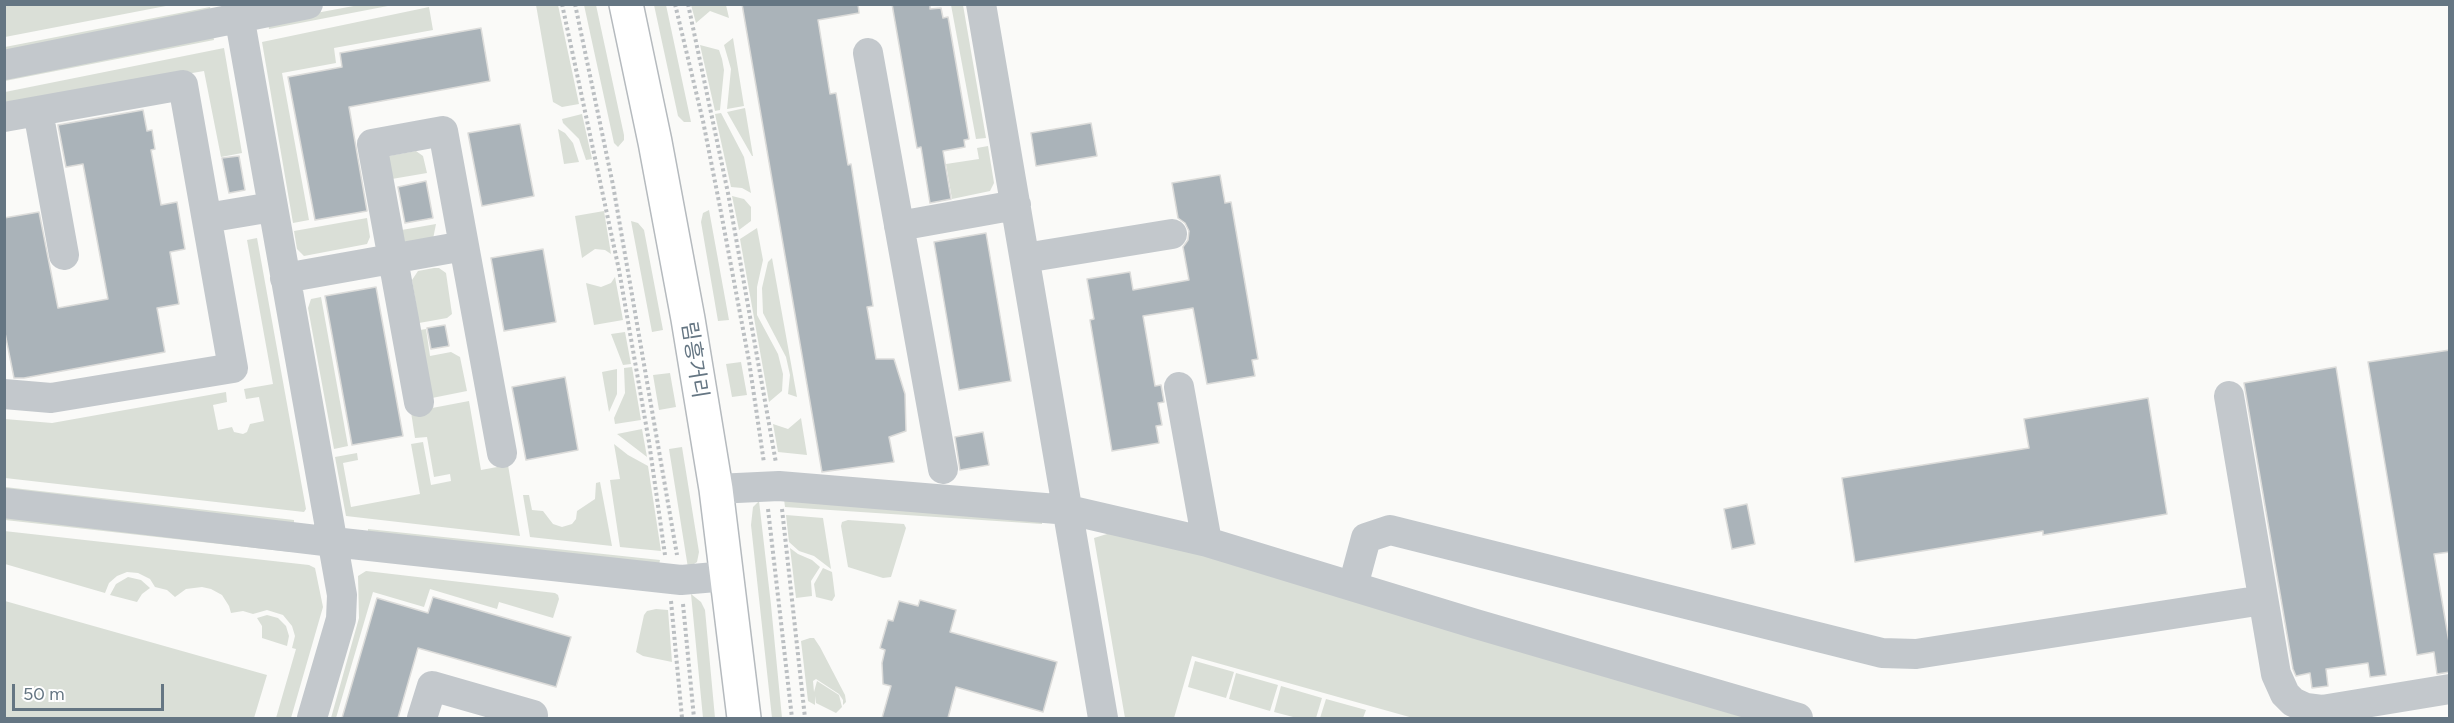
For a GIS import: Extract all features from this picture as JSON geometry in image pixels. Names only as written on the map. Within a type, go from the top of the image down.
[{"type":"main road","name":"림흥거리","points":[[626,4],[656,142],[716,489],[744,718]]},
{"type":"street","points":[[4,65],[238,12],[308,4]]},
{"type":"street","points":[[981,4],[1103,718]]},
{"type":"street","points":[[238,12],[342,595],[341,620],[312,718]]},
{"type":"street","points":[[868,53],[943,469]]},
{"type":"street","points":[[4,117],[183,85],[233,368],[51,398],[4,394]]},
{"type":"street","points":[[39,111],[64,255]]},
{"type":"street","points":[[419,402],[372,144],[443,131],[502,453]]},
{"type":"street","points":[[899,226],[1016,204]]},
{"type":"street","points":[[207,218],[272,207]]},
{"type":"street","points":[[1025,258],[1172,234]]},
{"type":"street","points":[[285,278],[464,246]]},
{"type":"street","points":[[1179,387],[1207,542]]},
{"type":"street","points":[[2229,396],[2263,600],[2279,685],[2284,694],[2300,705],[2322,710],[2450,689]]},
{"type":"street","points":[[716,489],[772,486],[1069,510],[1207,542],[1798,718]]},
{"type":"street","points":[[4,503],[675,579],[727,576]]},
{"type":"street","points":[[1353,586],[1366,538],[1390,530],[1882,653],[1916,654],[2263,600]]},
{"type":"street","points":[[422,718],[432,686],[533,715],[532,718]]},
{"type":"path","points":[[562,4],[619,270],[675,579],[682,718]]},
{"type":"path","points":[[575,4],[613,185],[675,579],[694,718]]},
{"type":"path","points":[[675,4],[703,121],[772,486],[792,718]]},
{"type":"path","points":[[688,4],[736,236],[805,718]]},
{"type":"shaded area","points":[[5,4],[171,4],[171,5],[5,37]]},
{"type":"shaded area","points":[[359,5],[393,5],[269,29],[268,22]]},
{"type":"shaded area","points":[[536,5],[558,5],[579,104],[562,107],[553,102]]},
{"type":"shaded area","points":[[584,5],[596,5],[624,135],[624,140],[618,147],[614,143]]},
{"type":"shaded area","points":[[654,5],[666,5],[691,122],[684,122],[678,116]]},
{"type":"shaded area","points":[[691,5],[726,5],[729,18],[710,11],[696,23]]},
{"type":"shaded area","points":[[951,5],[963,5],[986,138],[976,139]]},
{"type":"shaded area","points":[[210,7],[211,12],[5,52],[5,47]]},
{"type":"shaded area","points":[[429,7],[433,30],[334,48],[336,63],[282,73],[309,220],[293,223],[262,42]]},
{"type":"shaded area","points":[[213,34],[214,40],[5,81],[5,75]]},
{"type":"shaded area","points":[[733,38],[744,106],[727,109],[731,69],[724,45]]},
{"type":"shaded area","points":[[700,45],[719,50],[722,59],[724,70],[720,110],[715,111]]},
{"type":"shaded area","points":[[224,48],[242,153],[221,157],[204,71],[5,105],[5,92]]},
{"type":"shaded area","points":[[745,108],[753,156],[727,112]]},
{"type":"shaded area","points":[[721,113],[744,157],[751,193],[742,188],[731,187],[715,114]]},
{"type":"shaded area","points":[[582,114],[592,159],[586,160],[579,139],[563,123],[562,119]]},
{"type":"shaded area","points":[[558,129],[565,133],[573,143],[579,162],[564,164]]},
{"type":"shaded area","points":[[988,146],[994,183],[990,191],[952,199],[946,164],[979,159],[977,148]]},
{"type":"shaded area","points":[[416,151],[423,156],[427,173],[386,180],[388,156]]},
{"type":"shaded area","points":[[732,196],[744,199],[751,207],[751,221],[739,230]]},
{"type":"shaded area","points":[[709,210],[729,320],[718,321],[701,222],[703,213]]},
{"type":"shaded area","points":[[604,211],[611,254],[605,250],[595,249],[582,258],[575,216]]},
{"type":"shaded area","points":[[367,218],[370,237],[367,244],[304,256],[297,249],[294,231]]},
{"type":"shaded area","points":[[631,221],[638,223],[644,230],[663,330],[652,332]]},
{"type":"shaded area","points":[[436,224],[433,239],[407,245],[396,231]]},
{"type":"shaded area","points":[[757,228],[763,260],[757,287],[757,315],[778,354],[783,374],[782,391],[769,402],[740,239]]},
{"type":"shaded area","points":[[257,238],[306,509],[304,512],[5,478],[5,419],[52,423],[226,392],[227,402],[213,405],[218,430],[232,427],[234,432],[243,434],[247,432],[250,424],[264,421],[259,397],[246,399],[244,389],[273,384],[247,240]]},
{"type":"shaded area","points":[[772,258],[797,397],[788,394],[790,375],[786,357],[763,313],[762,288],[768,262]]},
{"type":"shaded area","points":[[439,268],[446,273],[452,314],[447,318],[419,323],[412,280],[418,271]]},
{"type":"shaded area","points":[[615,277],[623,320],[594,325],[586,283],[601,287],[611,283]]},
{"type":"shaded area","points":[[321,297],[348,446],[334,449],[308,308],[311,299]]},
{"type":"shaded area","points":[[426,329],[430,356],[451,352],[460,357],[467,391],[432,398],[420,330]]},
{"type":"shaded area","points":[[625,332],[631,364],[623,365],[611,334]]},
{"type":"shaded area","points":[[741,362],[747,395],[732,397],[726,364]]},
{"type":"shaded area","points":[[632,367],[641,420],[615,424],[614,418],[625,393],[624,368]]},
{"type":"shaded area","points":[[617,369],[617,394],[609,412],[602,372]]},
{"type":"shaded area","points":[[670,373],[676,407],[659,410],[653,375]]},
{"type":"shaded area","points":[[469,401],[481,470],[508,465],[520,536],[346,516],[335,457],[357,453],[358,460],[343,463],[351,507],[420,494],[411,444],[423,442],[431,485],[451,481],[450,474],[434,477],[427,437],[415,438],[411,412]]},
{"type":"shaded area","points":[[801,418],[807,455],[778,452],[773,424],[788,429]]},
{"type":"shaded area","points":[[642,429],[647,457],[617,434]]},
{"type":"shaded area","points":[[614,444],[648,466],[661,551],[620,547],[610,480],[620,479]]},
{"type":"shaded area","points":[[682,447],[699,552],[697,562],[688,568],[669,449]]},
{"type":"shaded area","points":[[600,482],[612,546],[530,537],[523,495],[529,495],[532,510],[543,511],[553,524],[562,527],[572,524],[576,519],[577,511],[595,499],[596,483]]},
{"type":"shaded area","points":[[5,487],[294,520],[294,525],[5,492]]},
{"type":"shaded area","points":[[784,499],[1042,517],[1042,524],[785,507]]},
{"type":"shaded area","points":[[759,501],[782,718],[772,718],[751,525],[753,507]]},
{"type":"shaded area","points":[[5,514],[291,547],[291,552],[5,520]]},
{"type":"shaded area","points":[[786,515],[823,518],[831,569],[814,556],[799,551],[789,542]]},
{"type":"shaded area","points":[[848,520],[904,524],[906,528],[891,577],[883,578],[848,567],[841,526],[842,522]]},
{"type":"shaded area","points":[[1105,526],[1759,718],[1413,718],[1192,656],[1174,718],[1125,718],[1094,538],[1107,534]]},
{"type":"shaded area","points":[[368,529],[660,560],[659,565],[368,534]]},
{"type":"shaded area","points":[[4,531],[309,565],[315,568],[323,607],[291,718],[276,718],[296,649],[292,648],[295,636],[292,626],[283,615],[267,610],[253,614],[243,611],[231,613],[222,595],[202,587],[186,589],[175,597],[167,590],[155,587],[150,579],[138,573],[127,572],[117,576],[109,583],[105,593],[5,564]]},
{"type":"shaded area","points":[[790,548],[820,567],[811,581],[812,596],[796,598]]},
{"type":"shaded area","points":[[823,568],[832,572],[835,596],[832,601],[816,597],[814,584]]},
{"type":"shaded area","points":[[366,571],[555,593],[559,599],[553,618],[499,602],[497,609],[430,589],[424,607],[373,592],[336,718],[331,718],[359,618],[358,576]]},
{"type":"shaded area","points":[[128,577],[141,580],[150,588],[137,602],[110,595],[116,584]]},
{"type":"shaded area","points":[[691,594],[701,602],[705,610],[715,718],[703,718]]},
{"type":"shaded area","points":[[5,601],[267,675],[254,718],[5,718]]},
{"type":"shaded area","points":[[668,610],[672,662],[643,656],[636,652],[644,615],[647,611]]},
{"type":"shaded area","points":[[267,615],[278,618],[286,626],[289,636],[287,646],[262,638],[262,626],[257,618]]},
{"type":"shaded area","points":[[814,638],[820,647],[845,695],[846,702],[843,705],[839,694],[816,679],[813,681],[814,692],[817,681],[839,695],[842,707],[836,713],[816,703],[815,696],[815,705],[808,701],[801,641]]},
{"type":"shaded area","points":[[1195,661],[1234,672],[1226,698],[1188,687]]},
{"type":"shaded area","points":[[1236,673],[1278,685],[1270,711],[1229,699]]},
{"type":"shaded area","points":[[1281,686],[1322,698],[1316,718],[1297,718],[1274,712]]},
{"type":"shaded area","points":[[1326,699],[1366,710],[1363,718],[1320,718]]},
{"type":"building","points":[[742,4],[858,4],[859,13],[818,20],[830,94],[836,93],[848,165],[851,164],[873,306],[867,307],[876,359],[894,359],[905,394],[906,431],[889,437],[894,462],[822,472]]},
{"type":"building","points":[[892,4],[930,4],[930,9],[941,8],[943,18],[948,17],[969,139],[964,140],[965,147],[943,151],[951,199],[930,203],[921,147],[917,148]]},
{"type":"building","points":[[481,28],[490,81],[349,107],[367,211],[315,220],[288,77],[342,67],[340,53]]},
{"type":"building","points":[[143,110],[147,131],[152,130],[155,149],[151,150],[161,205],[177,202],[185,249],[170,252],[179,304],[157,308],[165,352],[14,378],[4,328],[4,218],[39,212],[58,308],[108,299],[83,164],[66,167],[58,125]]},
{"type":"building","points":[[1091,123],[1097,156],[1036,166],[1031,133]]},
{"type":"building","points":[[520,124],[534,196],[482,206],[468,133]]},
{"type":"building","points":[[239,156],[245,190],[229,193],[222,158]]},
{"type":"building","points":[[1220,175],[1225,203],[1231,202],[1258,359],[1252,360],[1255,376],[1207,384],[1193,308],[1143,316],[1155,386],[1161,385],[1164,402],[1158,403],[1162,425],[1156,426],[1159,443],[1112,451],[1090,320],[1094,319],[1087,279],[1130,272],[1133,290],[1189,280],[1183,247],[1188,240],[1189,231],[1185,223],[1178,218],[1172,183]]},
{"type":"building","points":[[426,181],[433,218],[405,223],[398,187]]},
{"type":"building","points":[[986,233],[1011,381],[959,390],[934,242]]},
{"type":"building","points":[[543,249],[556,322],[504,331],[491,258]]},
{"type":"building","points":[[376,287],[403,436],[352,445],[325,296]]},
{"type":"building","points":[[445,325],[449,346],[431,349],[427,328]]},
{"type":"building","points":[[2450,350],[2450,552],[2434,554],[2450,648],[2450,672],[2437,674],[2434,652],[2417,655],[2368,362]]},
{"type":"building","points":[[2336,367],[2386,675],[2370,677],[2368,663],[2326,669],[2328,686],[2312,688],[2310,673],[2296,676],[2293,669],[2244,383]]},
{"type":"building","points":[[565,377],[578,450],[526,460],[512,387]]},
{"type":"building","points":[[2148,398],[2167,514],[2043,535],[2043,531],[1855,562],[1842,478],[2029,448],[2024,419]]},
{"type":"building","points":[[983,432],[989,465],[960,470],[955,437]]},
{"type":"building","points":[[1747,504],[1755,544],[1732,549],[1724,509]]},
{"type":"building","points":[[433,597],[571,637],[556,687],[418,648],[398,718],[342,718],[377,598],[428,613]]},
{"type":"building","points":[[920,600],[956,610],[950,632],[1057,662],[1043,712],[956,687],[948,718],[882,718],[891,686],[883,684],[882,663],[885,650],[880,648],[888,620],[893,621],[899,601],[918,606]]}]
